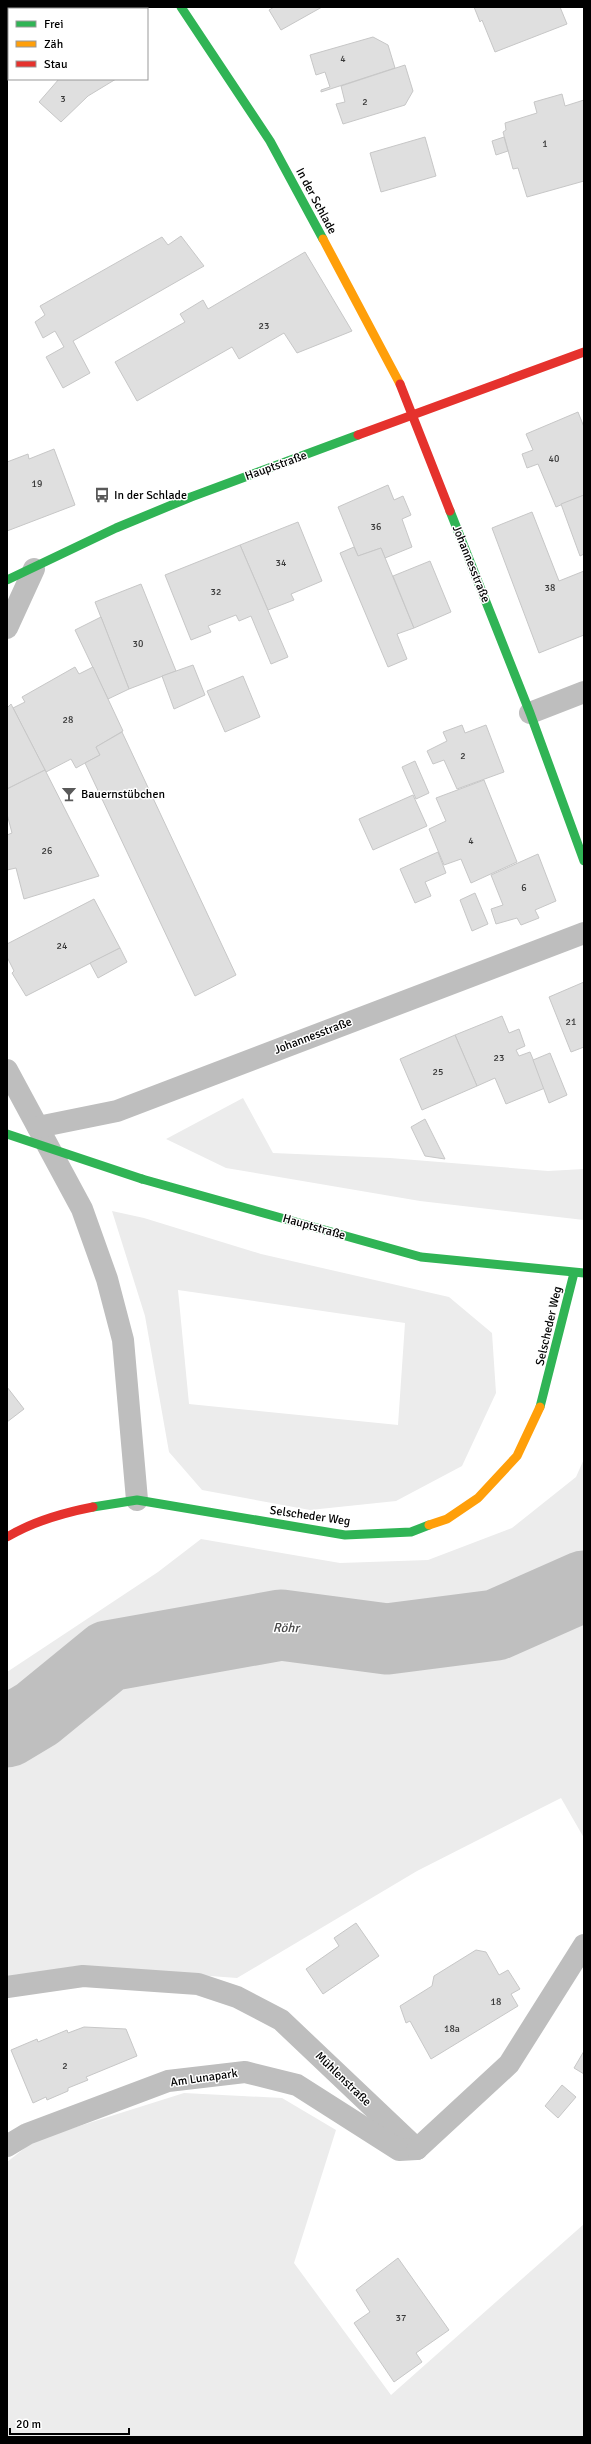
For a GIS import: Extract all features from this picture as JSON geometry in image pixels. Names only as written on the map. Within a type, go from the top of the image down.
[{"type":"street","name":"In der Schlade","points":[[181,7],[270,141],[394,370],[411,416]]},
{"type":"street","name":"Hauptstraße","points":[[7,580],[34,569],[116,528],[191,497],[584,352]]},
{"type":"street","name":"Johannesstraße","points":[[411,416],[530,713],[584,861]]},
{"type":"street","points":[[7,628],[34,569]]},
{"type":"street","points":[[530,713],[584,692]]},
{"type":"street","name":"Johannesstraße","points":[[38,1127],[117,1111],[584,933]]},
{"type":"street","points":[[7,1070],[82,1209],[107,1279],[123,1340],[137,1500]]},
{"type":"street","name":"Hauptstraße","points":[[7,1134],[142,1179],[421,1257],[584,1273]]},
{"type":"street","name":"Selscheder Weg","points":[[7,1537],[28,1525],[65,1512],[137,1500],[345,1535],[411,1532],[447,1519],[478,1498],[517,1456],[543,1402],[574,1273]]},
{"type":"street","points":[[416,2149],[509,2064],[584,1945]]},
{"type":"street","name":"Mühlenstraße","points":[[7,1987],[83,1976],[198,1984],[237,1997],[281,2020],[416,2149]]},
{"type":"street","name":"Am Lunapark","points":[[7,2146],[27,2134],[168,2082],[245,2072],[297,2085],[399,2150],[416,2149]]},
{"type":"shaded area","points":[[243,1098],[273,1153],[390,1158],[548,1171],[584,1169],[584,1220],[420,1201],[226,1168],[166,1139]]},
{"type":"shaded area","points":[[112,1211],[144,1218],[261,1254],[449,1297],[492,1333],[496,1393],[462,1466],[396,1501],[310,1510],[202,1490],[169,1452],[145,1316]],"holes":[[[178,1290],[405,1323],[398,1425],[189,1404]]]},
{"type":"shaded area","points":[[584,1459],[584,1838],[561,1798],[417,1871],[237,1978],[77,1966],[7,1977],[7,1672],[158,1572],[201,1539],[340,1563],[428,1560],[512,1528],[576,1477]]},
{"type":"shaded area","points":[[184,2093],[282,2098],[336,2130],[294,2263],[391,2395],[584,2224],[584,2437],[7,2437],[7,2162],[35,2140]]},
{"type":"building","points":[[30,7],[94,7],[94,8]]},
{"type":"building","points":[[274,7],[322,7],[281,30],[269,10]]},
{"type":"building","points":[[474,7],[560,7],[567,24],[495,52],[482,20],[480,22]]},
{"type":"building","points":[[373,37],[388,45],[395,68],[321,92],[321,90],[330,87],[325,72],[316,75],[310,55]]},
{"type":"building","points":[[405,65],[413,91],[405,105],[343,124],[336,104],[345,102],[341,86]]},
{"type":"building","points":[[58,80],[114,80],[88,96],[61,122],[39,102]]},
{"type":"building","points":[[562,94],[565,106],[584,100],[584,181],[527,197],[518,168],[513,169],[503,132],[506,130],[505,123],[537,113],[534,102]]},
{"type":"building","points":[[425,137],[436,176],[381,192],[370,153]]},
{"type":"building","points":[[504,137],[508,151],[496,155],[492,141]]},
{"type":"building","points":[[181,236],[204,266],[73,341],[90,373],[63,388],[46,357],[64,347],[55,331],[43,338],[35,322],[45,315],[40,306],[162,237],[168,245]]},
{"type":"building","points":[[305,252],[352,331],[297,353],[284,333],[239,359],[232,347],[137,401],[115,362],[185,322],[180,314],[203,300],[208,309]]},
{"type":"building","points":[[578,412],[584,427],[584,495],[556,507],[538,464],[527,468],[522,454],[533,450],[526,434]]},
{"type":"building","points":[[54,449],[75,505],[7,531],[7,462],[28,454],[29,459]]},
{"type":"building","points":[[388,485],[394,500],[403,496],[411,515],[402,519],[412,547],[385,558],[381,548],[358,556],[338,507]]},
{"type":"building","points":[[584,495],[584,554],[580,556],[561,504]]},
{"type":"building","points":[[532,512],[559,581],[584,571],[584,635],[539,653],[492,528]]},
{"type":"building","points":[[298,522],[322,581],[291,594],[294,600],[268,610],[240,545]]},
{"type":"building","points":[[240,545],[288,657],[271,664],[251,616],[239,621],[236,615],[208,626],[211,632],[191,640],[165,575]]},
{"type":"building","points":[[354,547],[358,556],[381,548],[414,628],[397,634],[407,659],[388,667],[340,553]]},
{"type":"building","points":[[430,561],[451,612],[414,628],[393,576]]},
{"type":"building","points":[[141,584],[176,671],[129,689],[95,602]]},
{"type":"building","points":[[101,617],[129,689],[108,699],[75,630]]},
{"type":"building","points":[[193,665],[205,695],[174,709],[162,676]]},
{"type":"building","points":[[75,667],[79,674],[93,667],[123,731],[96,747],[100,755],[76,768],[71,759],[46,772],[13,708],[25,702],[22,697]]},
{"type":"building","points":[[243,676],[260,717],[225,732],[207,691]]},
{"type":"building","points":[[11,704],[45,770],[7,789],[7,708]]},
{"type":"building","points":[[462,725],[465,733],[486,725],[504,772],[457,789],[444,760],[433,764],[427,751],[447,741],[443,732]]},
{"type":"building","points":[[122,732],[236,975],[195,996],[85,763],[100,755],[96,747]]},
{"type":"building","points":[[415,761],[429,793],[416,799],[402,767]]},
{"type":"building","points":[[45,770],[99,876],[24,899],[16,868],[7,870],[7,835],[12,833],[7,814],[7,789]]},
{"type":"building","points":[[484,780],[517,862],[471,883],[461,859],[444,865],[429,829],[446,821],[436,798]]},
{"type":"building","points":[[413,795],[427,826],[373,850],[359,819]]},
{"type":"building","points":[[438,852],[446,873],[425,882],[431,896],[415,903],[400,869]]},
{"type":"building","points":[[538,854],[556,901],[535,910],[539,918],[521,925],[517,918],[496,924],[491,909],[503,905],[491,875]]},
{"type":"building","points":[[475,893],[488,924],[472,931],[460,900]]},
{"type":"building","points":[[94,899],[120,948],[26,996],[12,973],[14,971],[7,957],[7,944]]},
{"type":"building","points":[[120,948],[127,962],[98,978],[90,963]]},
{"type":"building","points":[[584,982],[584,1047],[571,1052],[549,997]]},
{"type":"building","points":[[502,1016],[509,1033],[519,1029],[525,1046],[516,1050],[519,1056],[530,1052],[545,1088],[506,1104],[495,1078],[477,1086],[455,1035]]},
{"type":"building","points":[[455,1035],[477,1086],[422,1110],[400,1059]]},
{"type":"building","points":[[550,1053],[567,1095],[549,1103],[533,1060]]},
{"type":"building","points":[[425,1119],[445,1159],[425,1156],[411,1127]]},
{"type":"building","points":[[7,1387],[24,1409],[7,1422]]},
{"type":"building","points":[[356,1923],[379,1956],[323,1994],[306,1969],[339,1946],[334,1938]]},
{"type":"building","points":[[476,1950],[486,1952],[499,1975],[508,1970],[520,1989],[511,1994],[518,2006],[431,2059],[410,2021],[406,2023],[400,2006],[432,1986],[434,1976]]},
{"type":"building","points":[[84,2027],[126,2029],[137,2056],[86,2077],[88,2080],[68,2088],[68,2091],[47,2100],[46,2097],[33,2103],[11,2050],[37,2039],[38,2042],[67,2030],[68,2033]]},
{"type":"building","points":[[584,2051],[584,2074],[574,2068]]},
{"type":"building","points":[[562,2085],[576,2097],[558,2118],[545,2106]]},
{"type":"building","points":[[398,2258],[449,2330],[416,2353],[422,2362],[394,2382],[354,2323],[370,2312],[356,2290]]},
{"type":"waterway","name":"Röhr","points":[[7,1732],[37,1714],[108,1656],[281,1625],[387,1639],[496,1625],[584,1586]]},
{"type":"traffic: fast","points":[[181,7],[270,141],[323,239]]},
{"type":"traffic: fast","points":[[7,580],[116,528],[191,497],[358,435]]},
{"type":"traffic: fast","points":[[450,511],[530,713],[584,861]]},
{"type":"traffic: fast","points":[[7,1134],[142,1179]]},
{"type":"traffic: fast","points":[[142,1179],[421,1257],[584,1273]]},
{"type":"traffic: fast","points":[[540,1407],[574,1273]]},
{"type":"traffic: fast","points":[[93,1507],[137,1500],[345,1535],[411,1532],[429,1525]]},
{"type":"traffic: slow","points":[[323,239],[400,384]]},
{"type":"traffic: slow","points":[[429,1525],[447,1519],[478,1498],[517,1456],[540,1407]]},
{"type":"traffic: jam","points":[[358,435],[584,352]]},
{"type":"traffic: jam","points":[[400,384],[450,511]]},
{"type":"traffic: jam","points":[[7,1537],[27,1526],[48,1518],[93,1507]]},
{"type":"place","name":"In der Schlade","points":[[102,495]]},
{"type":"place","name":"Bauernstübchen","points":[[69,794]]}]
